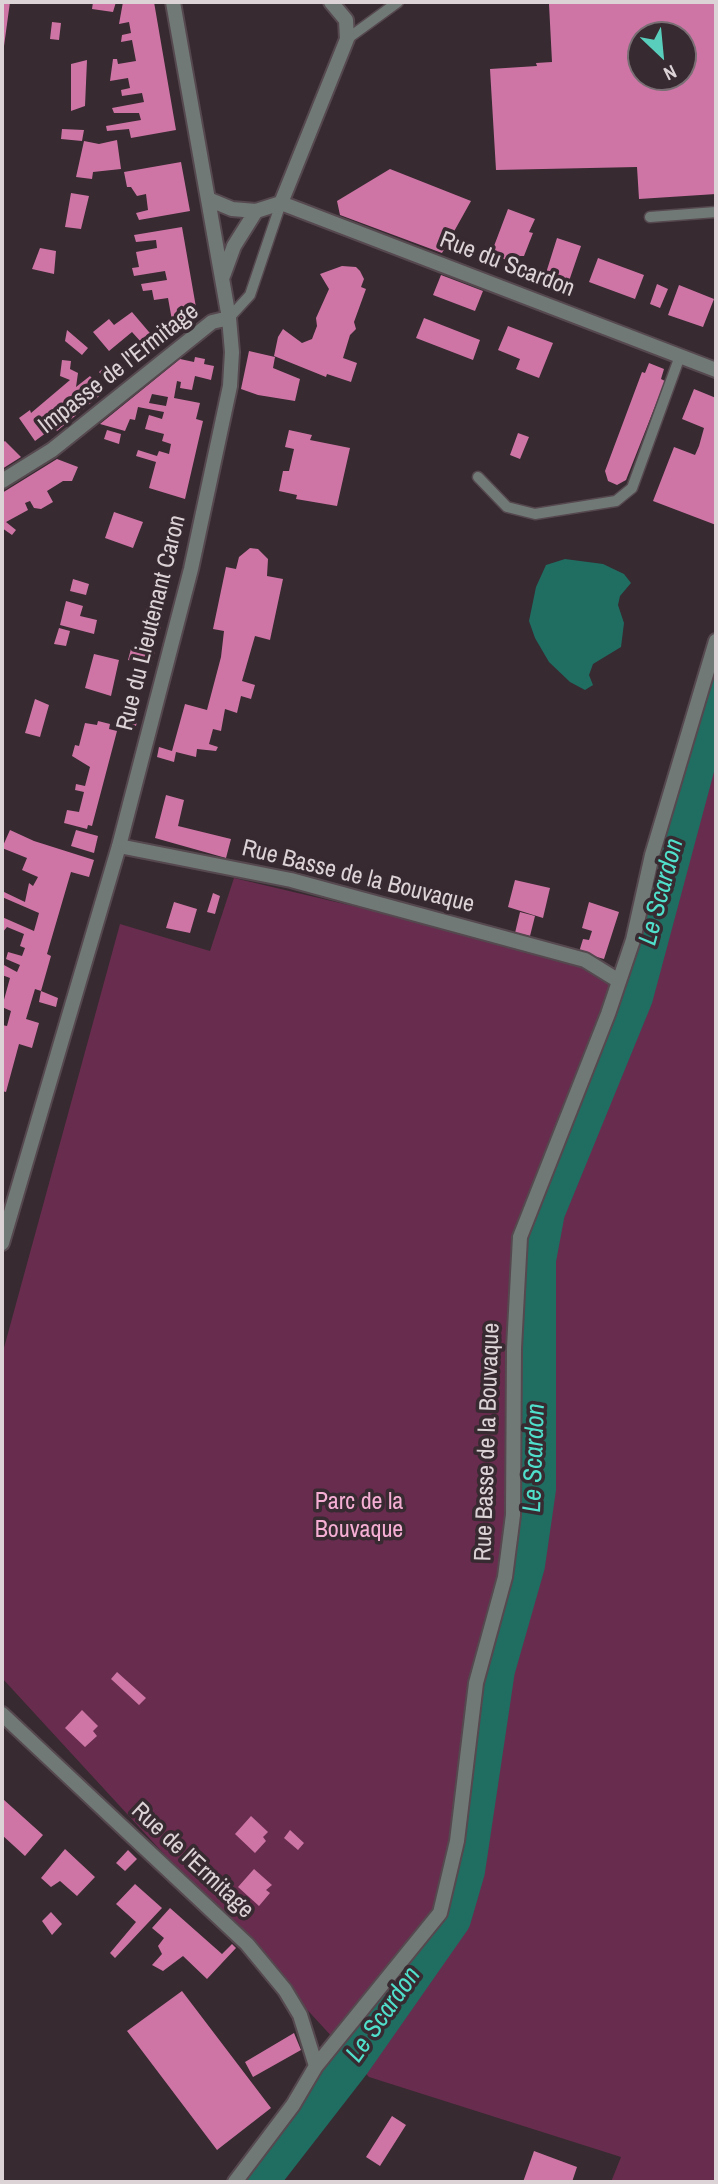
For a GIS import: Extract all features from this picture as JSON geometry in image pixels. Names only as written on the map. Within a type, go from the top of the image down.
[{"type":"street","name":"Rue du Lieutenant Caron","points":[[2,1243],[119,846],[191,569],[230,386],[232,352],[229,318],[173,2]]},
{"type":"street","points":[[208,199],[232,209],[256,211],[281,203],[347,39],[346,20],[331,2]]},
{"type":"street","name":"Rue du Scardon","points":[[281,203],[716,370]]},
{"type":"street","points":[[222,278],[234,246],[256,211]]},
{"type":"street","name":"Impasse de l'Ermitage","points":[[2,481],[52,450],[212,322],[229,318]]},
{"type":"street","name":"Rue Basse de la Bouvaque","points":[[235,2182],[293,2105],[316,2066],[440,1913],[457,1841],[476,1683],[505,1577],[513,1515],[514,1348],[520,1237],[633,940],[652,855],[716,641]]},
{"type":"street","name":"Rue Basse de la Bouvaque","points":[[119,846],[291,880],[584,960],[619,981]]},
{"type":"street","name":"Rue de l'Ermitage","points":[[2,1714],[247,1944],[285,1990],[300,2015],[316,2066]]},
{"type":"lane","points":[[347,39],[398,2]]},
{"type":"lane","points":[[229,318],[250,295],[281,203]]},
{"type":"lane","points":[[650,217],[716,212]]},
{"type":"lane","points":[[478,477],[507,507],[535,514],[616,501],[632,488],[680,356]]},
{"type":"green space","name":"Parc de la Bouvaque","points":[[716,666],[716,2182],[611,2182],[621,2157],[369,2077],[2,1678],[2,1355],[120,924],[210,951],[234,878],[629,971]]},
{"type":"shaded area","points":[[565,559],[603,564],[624,574],[631,583],[620,596],[618,605],[624,623],[621,647],[593,664],[589,675],[593,685],[585,690],[570,682],[549,662],[529,621],[536,587],[546,565]]},
{"type":"building","points":[[2,2],[10,2],[4,46],[2,44]]},
{"type":"building","points":[[93,2],[116,2],[113,12],[92,9]]},
{"type":"building","points":[[123,2],[154,2],[176,130],[131,138],[129,129],[107,131],[106,126],[141,120],[139,113],[114,113],[112,108],[144,102],[142,93],[122,96],[121,90],[130,88],[128,78],[110,81],[113,59],[117,59],[118,64],[136,61],[132,40],[121,42],[122,35],[131,33],[129,22],[119,24]]},
{"type":"building","points":[[716,2],[716,194],[639,199],[637,167],[496,170],[490,69],[537,66],[536,63],[552,62],[549,4]]},
{"type":"building","points":[[52,22],[61,23],[59,40],[50,39]]},
{"type":"building","points":[[87,60],[85,106],[71,111],[71,64]]},
{"type":"building","points":[[62,129],[84,130],[82,141],[61,139]]},
{"type":"building","points":[[117,140],[121,169],[93,172],[92,179],[76,177],[84,141],[99,144]]},
{"type":"building","points":[[181,162],[190,211],[139,220],[136,213],[148,210],[146,194],[137,196],[131,187],[127,187],[124,172]]},
{"type":"building","points":[[390,169],[471,201],[442,253],[340,215],[337,201]]},
{"type":"building","points":[[71,193],[89,196],[81,229],[65,227]]},
{"type":"building","points":[[508,209],[535,219],[524,256],[520,256],[517,264],[491,254]]},
{"type":"building","points":[[182,227],[197,313],[164,341],[158,336],[173,326],[168,298],[154,300],[152,290],[143,291],[141,284],[167,280],[165,271],[134,276],[132,268],[139,267],[136,252],[157,248],[156,240],[136,242],[134,235]]},
{"type":"building","points":[[557,238],[581,246],[569,281],[546,273]]},
{"type":"building","points":[[40,248],[56,251],[54,274],[32,269]]},
{"type":"building","points":[[598,258],[644,275],[635,299],[589,282]]},
{"type":"building","points":[[342,266],[356,267],[364,279],[361,287],[366,289],[354,322],[356,329],[350,335],[343,358],[357,363],[351,382],[327,374],[326,377],[274,356],[278,337],[283,329],[302,343],[312,339],[317,326],[316,318],[329,289],[320,274]]},
{"type":"building","points":[[441,275],[483,291],[475,311],[433,295]]},
{"type":"building","points":[[657,284],[668,289],[660,308],[650,304]]},
{"type":"building","points":[[679,285],[714,299],[703,327],[668,315]]},
{"type":"building","points":[[132,312],[160,345],[151,353],[132,332],[109,351],[93,332],[109,319],[114,325]]},
{"type":"building","points":[[424,318],[480,340],[473,360],[416,338]]},
{"type":"building","points":[[508,326],[553,343],[539,378],[516,369],[520,359],[498,350]]},
{"type":"building","points":[[67,330],[88,348],[82,355],[65,341]]},
{"type":"building","points":[[249,351],[275,357],[273,368],[300,379],[295,401],[258,395],[241,389]]},
{"type":"building","points":[[195,357],[205,359],[204,364],[214,366],[211,380],[195,376],[192,390],[180,388],[181,382],[177,381],[174,398],[200,403],[196,419],[203,421],[185,499],[149,488],[156,462],[136,456],[138,450],[157,456],[159,451],[169,454],[171,444],[162,441],[164,434],[145,429],[149,415],[162,419],[164,412],[138,407],[135,420],[130,419],[125,431],[100,424],[180,359],[194,362]],"holes":[[[152,394],[168,397],[166,406],[149,403]]]},
{"type":"building","points":[[62,360],[71,361],[70,369],[78,373],[76,387],[90,376],[104,392],[57,431],[54,427],[35,441],[19,418],[30,410],[31,413],[70,380],[60,376]]},
{"type":"building","points":[[649,363],[664,369],[661,379],[665,381],[626,480],[617,485],[608,481],[605,471],[642,372],[645,373]]},
{"type":"building","points":[[108,364],[123,376],[111,386],[99,372]]},
{"type":"building","points":[[694,389],[716,398],[716,525],[653,501],[674,447],[695,455],[699,446],[704,428],[682,419]]},
{"type":"building","points":[[107,430],[121,434],[119,444],[104,439]]},
{"type":"building","points":[[289,430],[312,435],[310,440],[350,448],[337,506],[296,499],[297,495],[279,491],[283,471],[289,471],[294,449],[285,447]]},
{"type":"building","points":[[518,433],[529,437],[520,459],[510,455]]},
{"type":"building","points":[[5,441],[21,457],[2,469],[2,443]]},
{"type":"building","points":[[57,459],[78,467],[72,481],[63,481],[47,491],[53,502],[41,509],[34,508],[30,501],[25,503],[28,510],[6,522],[16,530],[12,535],[2,528],[2,493]]},
{"type":"building","points":[[114,512],[143,522],[133,548],[105,538]]},
{"type":"building","points":[[250,548],[258,549],[268,559],[267,576],[283,579],[270,640],[255,636],[242,681],[255,685],[251,699],[241,696],[237,713],[225,709],[221,731],[213,729],[209,744],[218,747],[216,751],[197,749],[196,757],[176,752],[174,762],[157,757],[159,747],[172,751],[185,704],[207,710],[221,657],[224,631],[213,629],[226,567],[236,569],[239,557]]},
{"type":"building","points":[[73,579],[89,584],[86,595],[70,591]]},
{"type":"building","points":[[66,601],[83,606],[80,616],[97,620],[94,634],[60,625]]},
{"type":"building","points":[[147,607],[164,610],[160,630],[142,626]]},
{"type":"building","points":[[59,628],[70,631],[66,646],[54,644]]},
{"type":"building","points":[[132,645],[155,651],[151,666],[128,660]]},
{"type":"building","points":[[94,654],[119,660],[111,696],[85,688]]},
{"type":"building","points":[[35,699],[49,705],[40,737],[25,733]]},
{"type":"building","points":[[123,713],[138,717],[136,726],[120,722]]},
{"type":"building","points":[[98,721],[110,724],[109,729],[117,731],[92,826],[88,825],[87,829],[64,823],[67,810],[79,812],[84,792],[75,790],[76,784],[85,786],[90,767],[72,756],[75,745],[79,746],[85,723],[97,725]]},
{"type":"building","points":[[166,795],[184,800],[178,826],[231,839],[226,858],[155,838]]},
{"type":"building","points":[[10,830],[34,841],[94,860],[89,877],[71,872],[47,954],[51,956],[41,991],[35,989],[26,1019],[39,1023],[32,1048],[19,1044],[6,1092],[2,1091],[2,1025],[7,1026],[11,1011],[2,1007],[10,978],[2,975],[2,964],[17,972],[20,965],[6,959],[8,952],[22,956],[25,948],[20,946],[24,934],[7,927],[2,933],[2,917],[34,931],[39,913],[2,897],[2,891],[25,902],[29,883],[33,886],[38,877],[22,870],[27,858],[2,848]]},
{"type":"building","points":[[76,830],[98,836],[94,853],[71,846]]},
{"type":"building","points":[[515,880],[550,888],[543,918],[508,907]]},
{"type":"building","points":[[213,893],[220,896],[215,914],[207,912]]},
{"type":"building","points":[[174,902],[197,909],[190,933],[166,928]]},
{"type":"building","points":[[589,902],[619,912],[604,959],[579,952],[583,939],[589,940],[592,931],[582,928]]},
{"type":"building","points":[[520,912],[535,916],[530,936],[515,933]]},
{"type":"building","points":[[41,991],[58,998],[56,1007],[39,1002]]},
{"type":"building","points":[[117,1672],[146,1698],[139,1705],[111,1679]]},
{"type":"building","points":[[82,1710],[98,1726],[93,1731],[97,1736],[85,1747],[65,1728]]},
{"type":"building","points":[[3,1799],[43,1835],[25,1856],[2,1835]]},
{"type":"building","points":[[251,1816],[268,1832],[263,1837],[266,1841],[255,1853],[235,1834]]},
{"type":"building","points":[[290,1830],[304,1843],[298,1850],[284,1838]]},
{"type":"building","points":[[65,1849],[95,1877],[77,1896],[60,1881],[51,1887],[41,1878]]},
{"type":"building","points":[[128,1850],[137,1859],[125,1871],[116,1863]]},
{"type":"building","points":[[254,1869],[272,1885],[266,1890],[270,1893],[259,1906],[238,1887]]},
{"type":"building","points":[[135,1884],[162,1908],[115,1958],[110,1953],[136,1922],[116,1904]]},
{"type":"building","points":[[170,1908],[222,1954],[232,1944],[236,1948],[207,1979],[183,1956],[163,1971],[152,1965],[162,1954],[158,1946],[164,1938],[152,1928]]},
{"type":"building","points":[[51,1912],[62,1924],[52,1935],[42,1921]]},
{"type":"building","points":[[182,1991],[271,2108],[217,2150],[127,2031]]},
{"type":"building","points":[[294,2033],[301,2050],[253,2077],[245,2062]]},
{"type":"building","points":[[392,2116],[406,2125],[380,2166],[366,2157]]},
{"type":"building","points":[[534,2151],[577,2167],[572,2182],[523,2182]]},
{"type":"waterway","name":"Le Scardon","points":[[259,2182],[352,2062],[452,1919],[466,1871],[496,1670],[526,1565],[537,1489],[537,1260],[546,1212],[634,997],[716,691]]}]
